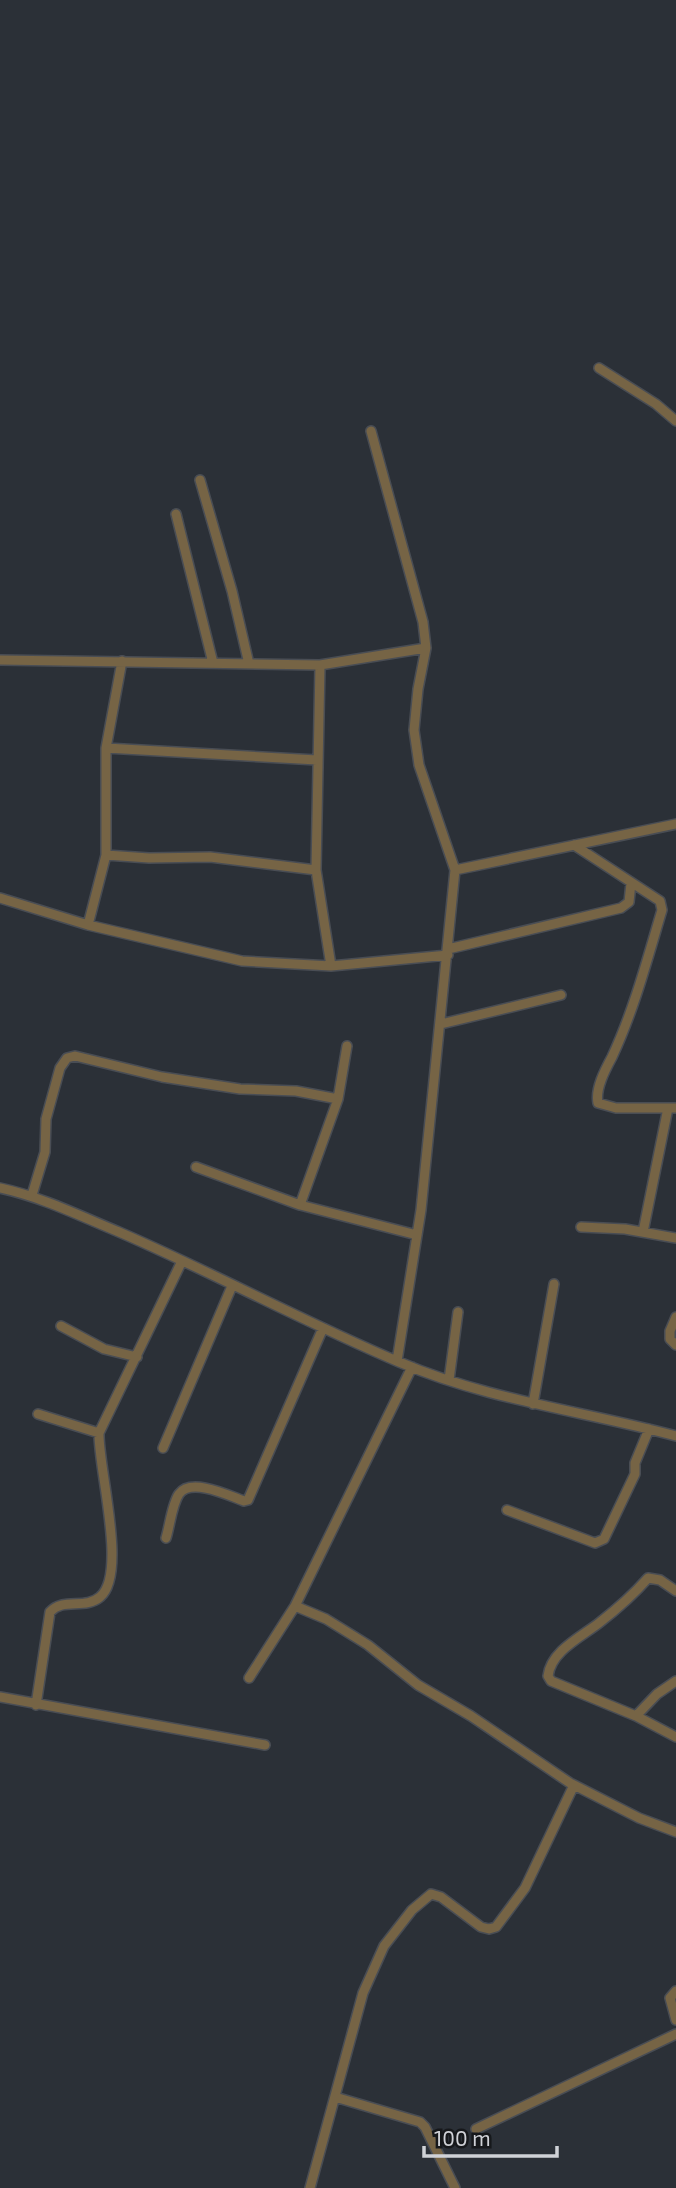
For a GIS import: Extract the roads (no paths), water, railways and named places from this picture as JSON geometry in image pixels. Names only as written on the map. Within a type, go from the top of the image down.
[{"type":"street","points":[[599,368],[656,404],[676,421]]},
{"type":"street","points":[[371,431],[423,622],[426,648],[414,730],[419,765],[455,870],[417,1235],[397,1361]]},
{"type":"street","points":[[200,480],[232,591],[249,664]]},
{"type":"street","points":[[176,514],[213,663]]},
{"type":"street","points":[[0,660],[320,665],[426,648]]},
{"type":"street","points":[[88,925],[106,855],[106,748],[122,661]]},
{"type":"street","points":[[320,665],[316,870],[331,966]]},
{"type":"street","points":[[106,748],[317,760]]},
{"type":"street","points":[[455,870],[676,824]]},
{"type":"street","points":[[573,845],[660,901],[662,910],[625,1028],[597,1096],[598,1103],[603,1106],[672,1108],[643,1232]]},
{"type":"street","points":[[106,855],[149,858],[210,857],[316,870]]},
{"type":"street","points":[[0,898],[88,925],[242,961],[331,966],[448,952],[621,908],[629,902],[631,883]]},
{"type":"street","points":[[441,1024],[561,995]]},
{"type":"street","points":[[300,1205],[338,1099],[347,1046]]},
{"type":"street","points":[[32,1195],[44,1152],[46,1119],[60,1068],[67,1058],[75,1056],[162,1077],[240,1089],[296,1091],[338,1099]]},
{"type":"street","points":[[195,1167],[300,1205],[417,1235]]},
{"type":"street","points":[[0,1188],[32,1195],[412,1367],[533,1404],[676,1436]]},
{"type":"street","points":[[581,1227],[643,1232],[676,1238]]},
{"type":"street","points":[[36,1705],[50,1612],[60,1605],[91,1602],[99,1598],[109,1583],[110,1508],[99,1451],[99,1433],[182,1261]]},
{"type":"street","points":[[533,1404],[554,1284]]},
{"type":"street","points":[[163,1448],[232,1286]]},
{"type":"street","points":[[449,1380],[458,1312]]},
{"type":"street","points":[[676,1317],[670,1331],[670,1339],[676,1345]]},
{"type":"street","points":[[61,1326],[104,1349],[137,1357]]},
{"type":"street","points":[[166,1538],[178,1494],[186,1488],[209,1488],[244,1501],[248,1500],[323,1328]]},
{"type":"street","points":[[249,1678],[295,1606],[412,1367]]},
{"type":"street","points":[[38,1414],[99,1433]]},
{"type":"street","points":[[507,1510],[594,1543],[599,1542],[604,1539],[635,1474],[635,1463],[649,1429]]},
{"type":"street","points":[[676,1591],[660,1580],[648,1578],[598,1623],[571,1641],[548,1669],[551,1681],[635,1716],[676,1737]]},
{"type":"street","points":[[295,1606],[326,1619],[368,1645],[418,1685],[471,1716],[574,1785],[639,1818],[676,1832]]},
{"type":"street","points":[[635,1716],[657,1694],[676,1681]]},
{"type":"street","points":[[0,1697],[265,1745]]},
{"type":"street","points":[[310,2188],[363,1993],[384,1946],[412,1910],[431,1894],[441,1897],[481,1927],[496,1927],[525,1888],[574,1785]]},
{"type":"street","points":[[676,1991],[670,1997],[676,2020]]},
{"type":"street","points":[[476,2129],[676,2034]]},
{"type":"street","points":[[335,2097],[420,2122],[455,2188]]}]
